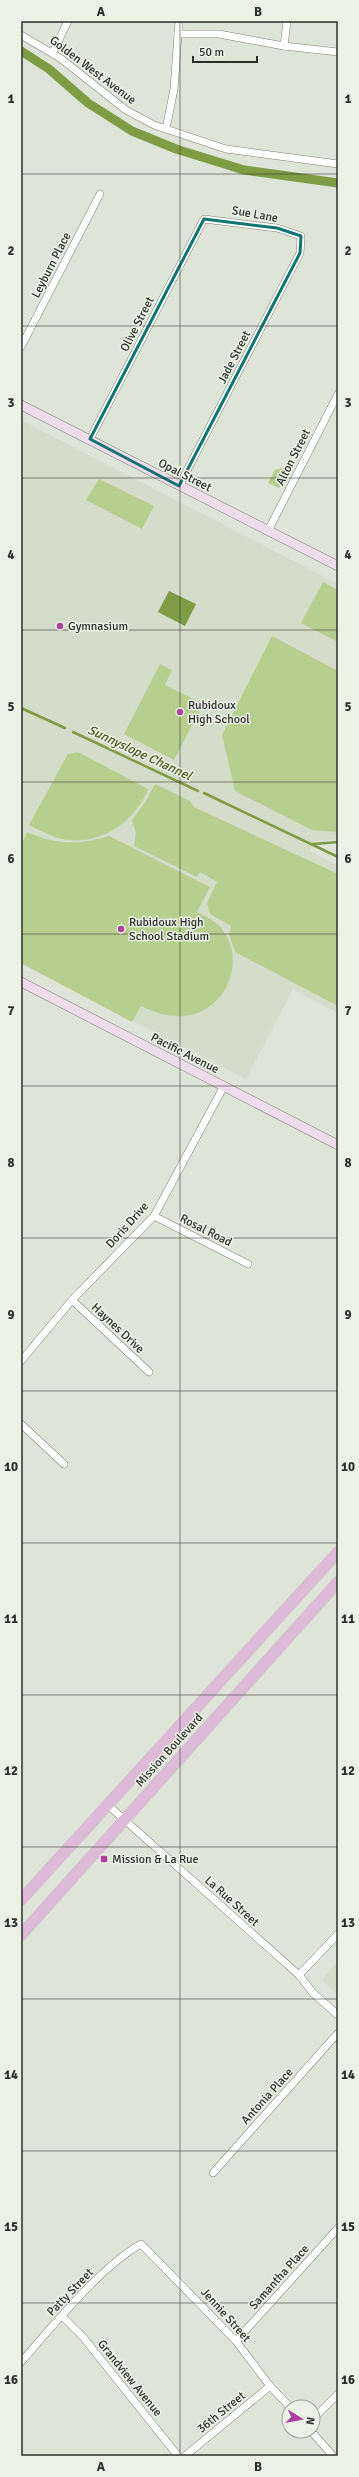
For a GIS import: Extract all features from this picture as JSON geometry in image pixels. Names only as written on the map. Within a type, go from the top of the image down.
[{"type":"main road","name":"Mission Boulevard","points":[[21,1900],[109,1806],[338,1552]]},
{"type":"main road","name":"Mission Boulevard","points":[[21,1935],[338,1582]]},
{"type":"street","points":[[53,52],[68,21]]},
{"type":"street","points":[[166,129],[172,102],[179,21]]},
{"type":"street","points":[[284,46],[287,21]]},
{"type":"street","name":"Golden West Avenue","points":[[21,34],[53,52],[121,107],[166,129],[226,149],[338,164]]},
{"type":"street","points":[[178,34],[219,34],[284,46],[338,52]]},
{"type":"street","name":"Leyburn Place","points":[[21,346],[100,194]]},
{"type":"street","name":"Sue Lane","points":[[204,219],[277,228],[301,236]]},
{"type":"street","name":"Olive Street","points":[[90,440],[204,219]]},
{"type":"street","name":"Jade Street","points":[[179,486],[300,253],[301,236]]},
{"type":"street","name":"Alton Street","points":[[268,530],[338,394]]},
{"type":"street","name":"Opal Street","points":[[21,405],[338,566]]},
{"type":"street","name":"Pacific Avenue","points":[[21,982],[338,1145]]},
{"type":"street","name":"Doris Drive","points":[[21,1361],[72,1300],[154,1216],[224,1086]]},
{"type":"street","name":"Rosal Road","points":[[154,1216],[248,1264]]},
{"type":"street","name":"Haynes Drive","points":[[72,1300],[149,1372]]},
{"type":"street","points":[[21,1424],[64,1464]]},
{"type":"street","name":"La Rue Street","points":[[109,1806],[299,1975],[313,1993],[338,2015]]},
{"type":"street","points":[[299,1975],[338,1934]]},
{"type":"street","name":"Antonia Place","points":[[212,2173],[338,2033]]},
{"type":"street","name":"Samantha Place","points":[[236,2341],[338,2228]]},
{"type":"street","name":"Jennie Street","points":[[141,2244],[236,2341],[270,2386],[282,2399]]},
{"type":"street","name":"Patty Street","points":[[21,2362],[62,2316],[123,2254],[141,2244]]},
{"type":"street","name":"Grandview Avenue","points":[[62,2316],[83,2337],[178,2456]]},
{"type":"street","name":"36th Street","points":[[185,2456],[270,2386]]},
{"type":"street","points":[[321,2410],[338,2394]]},
{"type":"street","points":[[319,2439],[333,2456]]},
{"type":"highlighted area","points":[[204,219],[277,228],[301,236],[300,253],[179,486],[90,439]]},
{"type":"shaded area","name":"Rubidoux High School","points":[[21,420],[338,584],[338,839],[315,841],[310,851],[338,865],[338,1013],[293,989],[246,1079],[21,964]]},
{"type":"shaded area","points":[[281,468],[288,470],[279,488],[268,483],[275,470]]},
{"type":"shaded area","points":[[99,479],[154,506],[142,529],[86,500]]},
{"type":"shaded area","points":[[323,582],[338,590],[338,642],[301,623]]},
{"type":"shaded area","points":[[169,591],[196,604],[185,626],[158,612]]},
{"type":"shaded area","points":[[272,636],[338,671],[336,832],[312,830],[235,791],[222,735]]},
{"type":"shaded area","points":[[160,664],[172,670],[165,685],[203,704],[174,760],[124,734]]},
{"type":"shaded area","points":[[78,752],[148,789],[142,802],[133,814],[110,831],[97,837],[84,840],[69,840],[52,836],[29,825],[68,754]]},
{"type":"shaded area","points":[[155,784],[190,801],[194,807],[338,874],[338,1006],[235,952],[229,934],[231,926],[210,914],[207,903],[217,882],[200,872],[197,877],[134,846],[136,833],[132,820],[146,801]]},
{"type":"shaded area","name":"Rubidoux High School Stadium","points":[[27,832],[48,839],[68,842],[88,841],[109,836],[210,887],[197,912],[212,920],[224,932],[231,946],[233,961],[231,976],[225,990],[216,1001],[203,1010],[189,1015],[165,1015],[141,1006],[132,1022],[21,963],[21,846]]},
{"type":"shaded area","points":[[338,1961],[338,1995],[323,1981],[323,1978]]},
{"type":"waterway","points":[[21,51],[49,69],[88,103],[132,131],[176,149],[244,170],[338,183]]},
{"type":"waterway","name":"Sunnyslope Channel","points":[[21,708],[65,728]]},
{"type":"waterway","name":"Sunnyslope Channel","points":[[73,732],[198,791]]},
{"type":"waterway","name":"Sunnyslope Channel","points":[[204,793],[338,857]]},
{"type":"waterway","points":[[313,844],[338,842]]},
{"type":"place","name":"Gymnasium","points":[[60,626]]},
{"type":"place","name":"Rubidoux High School","points":[[180,712]]},
{"type":"place","name":"Rubidoux High School Stadium","points":[[121,929]]},
{"type":"place","name":"Mission & La Rue","points":[[104,1859]]}]
